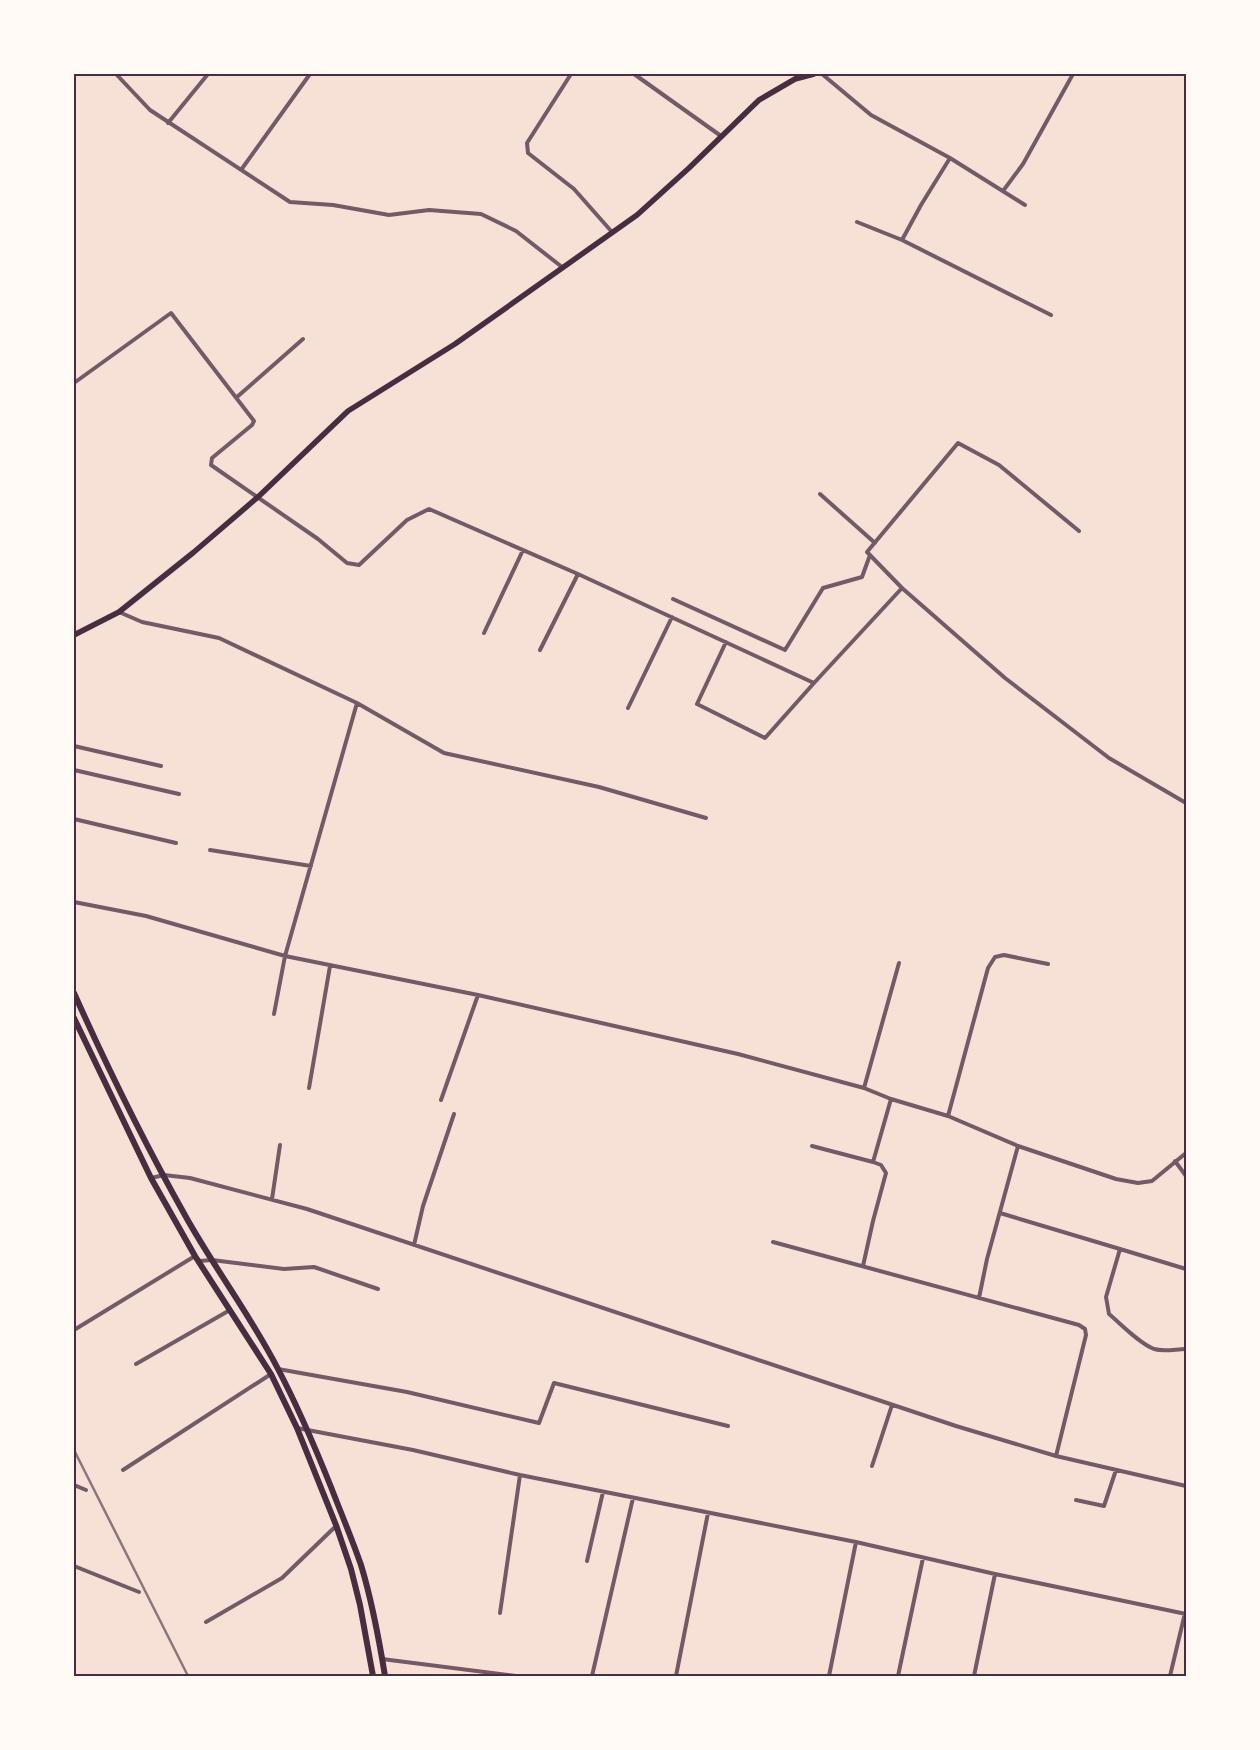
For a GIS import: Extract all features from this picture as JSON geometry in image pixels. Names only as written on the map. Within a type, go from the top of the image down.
[{"type":"highway","points":[[74,993],[115,1082],[164,1175],[212,1260],[258,1332],[307,1429],[361,1566],[385,1676]]},
{"type":"highway","points":[[74,1018],[151,1178],[197,1258],[270,1374],[297,1428],[336,1526],[355,1587],[373,1676]]},
{"type":"main road","points":[[74,635],[119,612],[194,552],[258,497],[348,411],[454,344],[637,215],[760,100],[795,79],[814,74]]},
{"type":"street","points":[[116,74],[150,110],[290,202],[333,205],[389,215],[429,210],[481,214],[516,231],[562,267]]},
{"type":"street","points":[[168,123],[208,74]]},
{"type":"street","points":[[241,170],[310,74]]},
{"type":"street","points":[[571,74],[527,143],[528,153],[574,188],[612,232]]},
{"type":"street","points":[[634,74],[721,136]]},
{"type":"street","points":[[822,74],[871,115],[950,158],[1025,205]]},
{"type":"street","points":[[1003,191],[1023,164],[1073,74]]},
{"type":"street","points":[[902,240],[950,158]]},
{"type":"street","points":[[857,222],[902,240],[1051,316]]},
{"type":"street","points":[[74,384],[171,313],[254,421],[252,425],[212,458],[211,465],[318,539],[347,562],[359,565],[407,520],[429,510],[578,574],[814,683]]},
{"type":"street","points":[[237,397],[303,339]]},
{"type":"street","points":[[1079,532],[999,465],[958,443],[867,552],[902,588],[1005,678],[1109,758],[1186,803]]},
{"type":"street","points":[[820,494],[875,543]]},
{"type":"street","points":[[484,633],[523,550]]},
{"type":"street","points":[[673,600],[785,650],[823,588],[862,577],[870,555]]},
{"type":"street","points":[[540,650],[578,574]]},
{"type":"street","points":[[726,642],[697,704],[765,738],[902,588]]},
{"type":"street","points":[[119,612],[142,622],[219,638],[357,703],[444,752],[600,787],[706,818]]},
{"type":"street","points":[[628,708],[672,617]]},
{"type":"street","points":[[274,1014],[285,956],[357,703]]},
{"type":"street","points":[[74,746],[160,766]]},
{"type":"street","points":[[74,770],[179,794]]},
{"type":"street","points":[[74,819],[176,843]]},
{"type":"street","points":[[210,850],[311,866]]},
{"type":"street","points":[[74,902],[146,916],[285,956],[478,995],[738,1054],[864,1088],[891,1099],[948,1116],[1018,1146],[1116,1178],[1138,1183],[1152,1180],[1186,1153]]},
{"type":"street","points":[[948,1116],[988,968],[994,957],[1004,955],[1048,964]]},
{"type":"street","points":[[864,1088],[899,963]]},
{"type":"street","points":[[309,1088],[330,966]]},
{"type":"street","points":[[441,1100],[478,995]]},
{"type":"street","points":[[873,1162],[891,1099]]},
{"type":"street","points":[[414,1244],[423,1206],[454,1114]]},
{"type":"street","points":[[272,1199],[280,1145]]},
{"type":"street","points":[[812,1146],[873,1162],[881,1165],[886,1173],[872,1220],[863,1266]]},
{"type":"street","points":[[979,1298],[1018,1146]]},
{"type":"street","points":[[1175,1161],[1186,1176]]},
{"type":"street","points":[[151,1178],[164,1175],[190,1178],[307,1209],[956,1426],[1056,1456],[1186,1486]]},
{"type":"street","points":[[1000,1213],[1186,1269]]},
{"type":"street","points":[[772,1242],[1079,1325],[1085,1329],[1086,1335],[1056,1456]]},
{"type":"street","points":[[1120,1249],[1106,1296],[1109,1314],[1144,1343],[1155,1349],[1186,1349]]},
{"type":"street","points":[[74,1330],[197,1258],[284,1269],[314,1267],[378,1289]]},
{"type":"street","points":[[136,1364],[230,1310]]},
{"type":"street","points":[[278,1369],[407,1392],[539,1423],[554,1383],[728,1426]]},
{"type":"street","points":[[122,1470],[270,1374]]},
{"type":"street","points":[[872,1466],[892,1405]]},
{"type":"street","points":[[297,1428],[413,1450],[603,1492],[856,1542],[995,1574],[1185,1613],[1170,1676]]},
{"type":"street","points":[[1076,1500],[1104,1506],[1116,1470]]},
{"type":"street","points":[[500,1612],[520,1474]]},
{"type":"street","points":[[74,1485],[86,1490]]},
{"type":"street","points":[[587,1561],[603,1492]]},
{"type":"street","points":[[592,1676],[633,1498]]},
{"type":"street","points":[[676,1676],[708,1513]]},
{"type":"street","points":[[206,1622],[282,1578],[336,1526]]},
{"type":"street","points":[[829,1676],[856,1542]]},
{"type":"street","points":[[898,1676],[923,1558]]},
{"type":"street","points":[[74,1566],[139,1592]]},
{"type":"street","points":[[974,1676],[995,1574]]},
{"type":"street","points":[[382,1659],[516,1676]]},
{"type":"railway","points":[[74,1450],[188,1676]]}]
